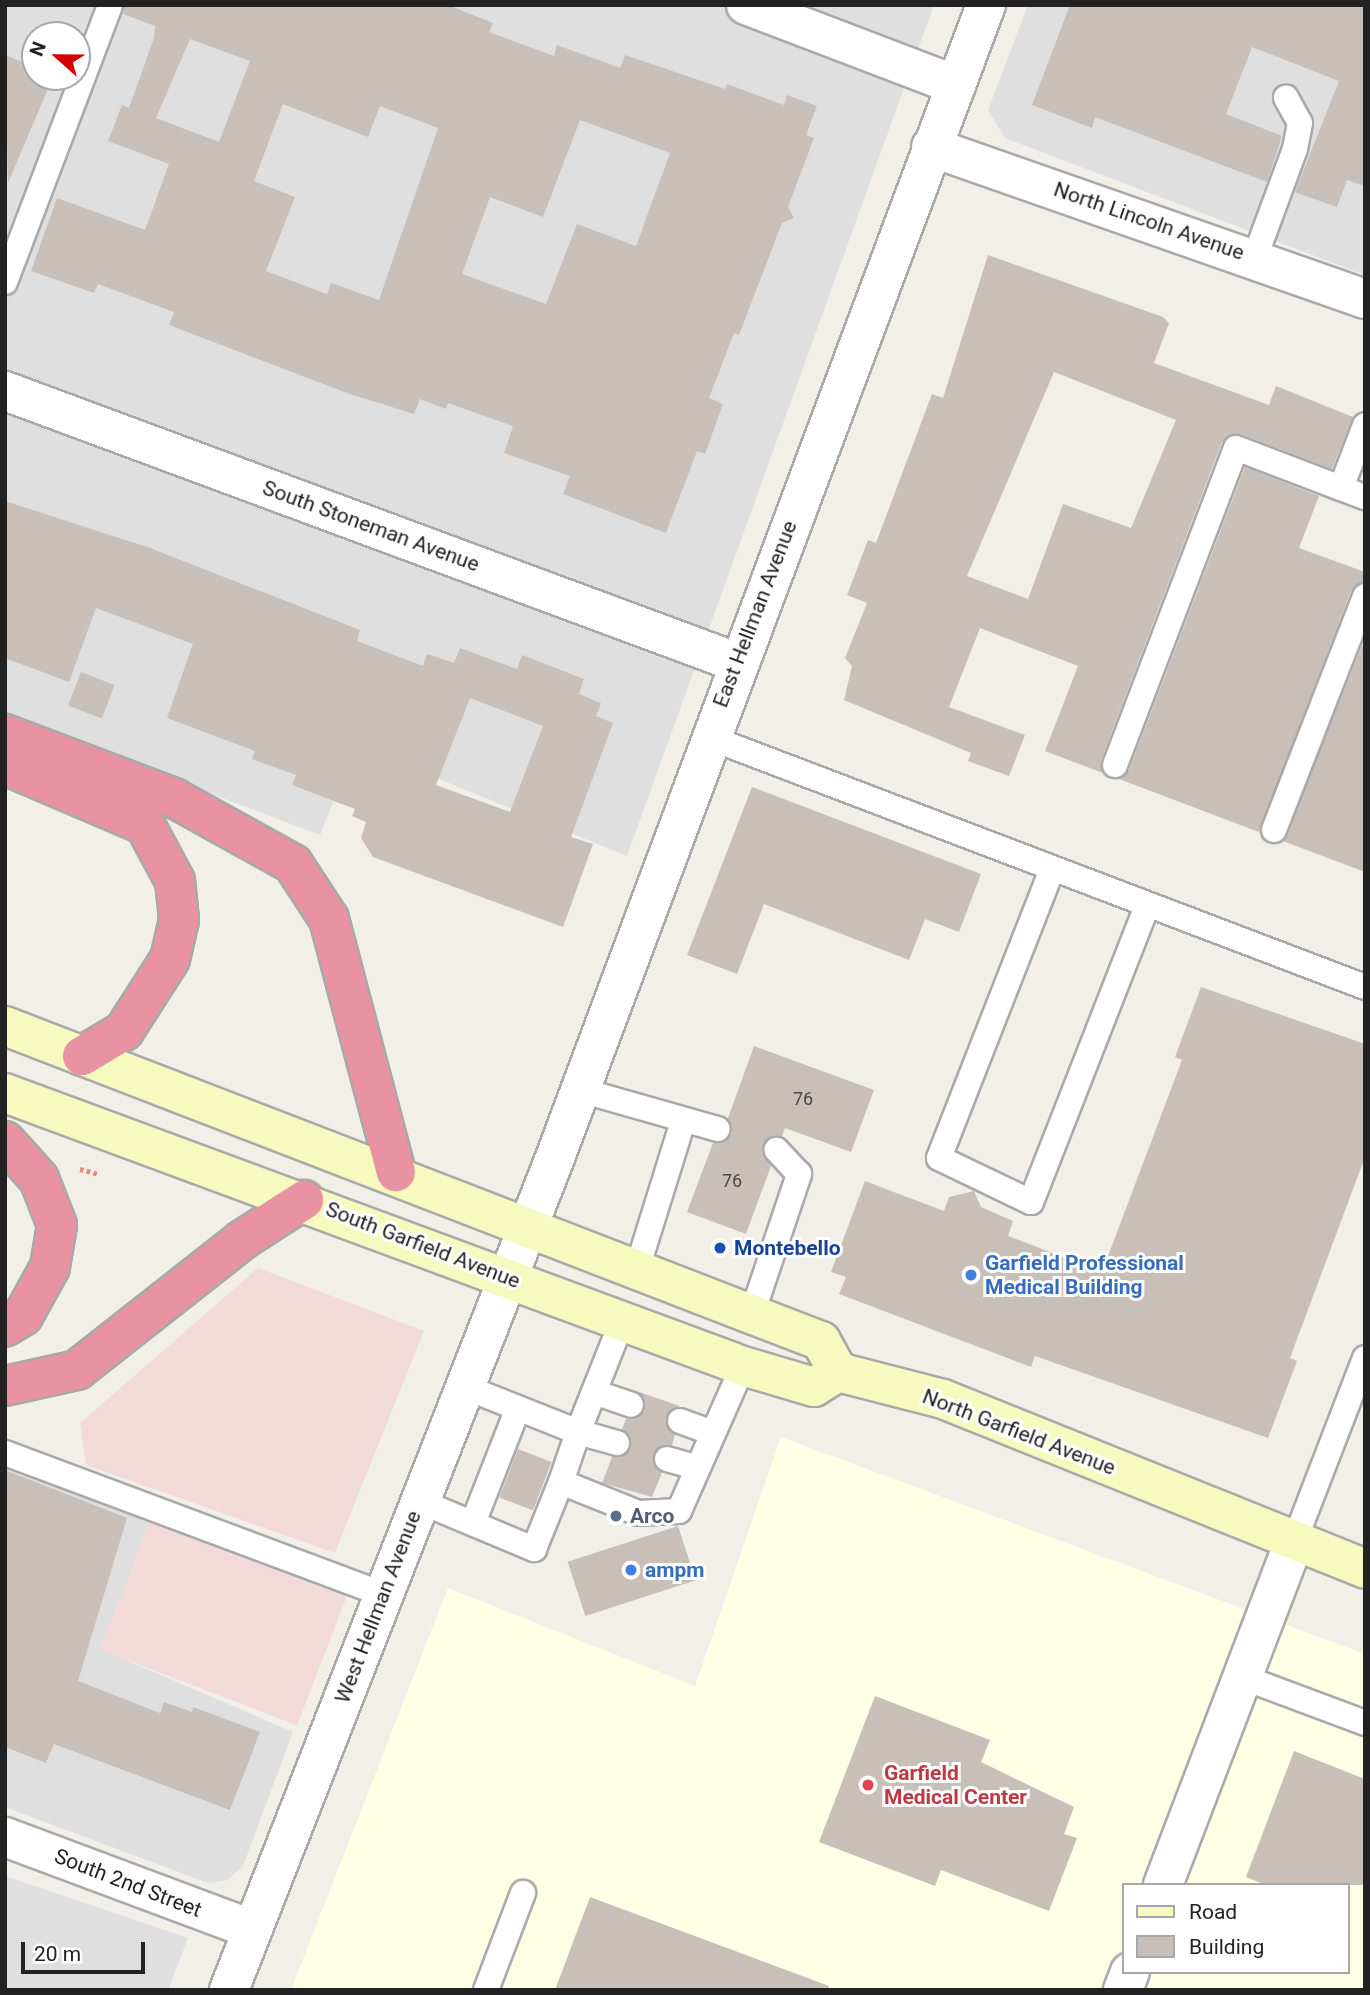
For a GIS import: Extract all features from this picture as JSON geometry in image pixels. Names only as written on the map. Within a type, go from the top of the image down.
[{"type":"highway","points":[[5,734],[174,797],[293,864],[328,919],[396,1172]]},
{"type":"highway","points":[[5,765],[145,825],[175,881],[179,920],[170,959],[124,1031],[82,1056]]},
{"type":"highway","points":[[5,1140],[39,1179],[57,1225],[50,1267],[23,1316],[5,1327]]},
{"type":"highway","points":[[5,1386],[78,1370],[242,1240],[304,1200]]},
{"type":"main road","points":[[5,1026],[396,1172],[821,1340],[838,1372]]},
{"type":"main road","name":"South Garfield Avenue","points":[[5,1093],[304,1200],[621,1324],[743,1366],[814,1387],[838,1372]]},
{"type":"main road","name":"North Garfield Avenue","points":[[838,1372],[943,1399],[1365,1569]]},
{"type":"street","points":[[746,5],[956,85]]},
{"type":"street","name":"East Hellman Avenue","points":[[529,1225],[736,662],[986,5]]},
{"type":"street","name":"North Lincoln Avenue","points":[[931,147],[1255,257],[1365,299]]},
{"type":"street","name":"South Stoneman Avenue","points":[[5,391],[736,662]]},
{"type":"street","name":"West Hellman Avenue","points":[[229,1990],[382,1594],[529,1225]]},
{"type":"street","points":[[1164,1883],[1294,1542]]},
{"type":"street","name":"South 2nd Street","points":[[5,1837],[251,1929]]},
{"type":"lane","points":[[5,282],[110,5]]},
{"type":"lane","points":[[1255,257],[1295,149],[1300,123],[1286,98]]},
{"type":"lane","points":[[1341,488],[1365,425]]},
{"type":"lane","points":[[1115,765],[1236,448],[1365,497]]},
{"type":"lane","points":[[1274,830],[1365,596]]},
{"type":"lane","points":[[708,737],[1146,909],[1365,987]]},
{"type":"lane","points":[[1051,872],[939,1158],[1031,1202],[1146,909]]},
{"type":"lane","points":[[580,1090],[718,1129]]},
{"type":"lane","points":[[637,1269],[683,1121]]},
{"type":"lane","points":[[752,1314],[799,1174],[777,1150]]},
{"type":"lane","points":[[419,1501],[534,1549],[621,1324]]},
{"type":"lane","points":[[1294,1542],[1365,1358]]},
{"type":"lane","points":[[561,1482],[638,1513],[679,1511],[743,1366]]},
{"type":"lane","points":[[465,1387],[579,1432],[617,1443]]},
{"type":"lane","points":[[594,1392],[631,1405]]},
{"type":"lane","points":[[473,1523],[518,1408]]},
{"type":"lane","points":[[680,1421],[713,1433]]},
{"type":"lane","points":[[5,1453],[382,1594]]},
{"type":"lane","points":[[667,1459],[698,1468]]},
{"type":"lane","points":[[1242,1677],[1365,1723]]},
{"type":"lane","points":[[486,1990],[523,1893]]},
{"type":"shaded area","points":[[5,5],[934,5],[627,856],[356,745],[320,835],[5,716]]},
{"type":"shaded area","points":[[1028,5],[1365,5],[1365,275],[1005,138],[988,110]]},
{"type":"shaded area","points":[[258,1268],[424,1331],[335,1553],[86,1465],[80,1423]]},
{"type":"shaded area","name":"Garfield Medical Center","points":[[781,1437],[1365,1654],[1365,1990],[291,1990],[448,1588],[695,1686]]},
{"type":"shaded area","points":[[5,1467],[150,1520],[105,1651],[293,1732],[243,1866],[227,1880],[208,1883],[5,1807]]},
{"type":"shaded area","points":[[150,1520],[347,1596],[297,1725],[100,1650]]},
{"type":"shaded area","points":[[5,1876],[188,1938],[168,1990],[5,1990]]},
{"type":"building","points":[[125,5],[448,5],[493,23],[489,32],[554,56],[557,45],[620,68],[625,55],[725,89],[727,84],[784,105],[787,95],[817,106],[806,135],[814,138],[788,207],[794,218],[782,223],[739,335],[734,333],[709,398],[723,404],[705,454],[697,451],[666,533],[563,494],[570,476],[504,453],[513,426],[448,403],[446,409],[420,399],[414,414],[347,393],[169,325],[174,312],[98,284],[94,293],[31,271],[57,198],[145,230],[169,164],[108,141],[122,105],[129,108],[154,38],[155,26],[123,14]],"holes":[[[190,39],[250,61],[219,142],[156,118]],[[283,104],[368,137],[380,106],[438,128],[379,300],[331,283],[327,294],[266,271],[295,197],[254,181]],[[580,120],[670,153],[636,246],[577,224],[546,304],[462,274],[490,197],[543,217]]]},
{"type":"building","points":[[1070,5],[1365,5],[1365,186],[1347,180],[1337,207],[1295,192],[1339,81],[1252,47],[1226,114],[1282,136],[1267,182],[1095,117],[1092,128],[1032,105]]},
{"type":"building","points":[[5,55],[21,61],[21,91],[47,91],[8,183]]},
{"type":"building","points":[[988,255],[1163,317],[1169,323],[1154,363],[1269,405],[1276,386],[1353,417],[1332,469],[1241,434],[1222,442],[1101,760],[1103,773],[1045,751],[1078,666],[980,628],[949,707],[1025,735],[1009,776],[968,761],[971,753],[844,700],[852,666],[845,658],[867,603],[847,595],[868,540],[876,543],[932,394],[943,398]],"holes":[[[1054,372],[1176,420],[1131,528],[1063,504],[1028,599],[967,576]]]},
{"type":"building","points":[[1245,467],[1319,496],[1299,548],[1365,572],[1365,581],[1351,591],[1259,832],[1119,779],[1129,770]]},
{"type":"building","points":[[5,501],[150,548],[360,630],[357,641],[423,666],[427,654],[454,663],[460,648],[517,669],[522,655],[584,679],[579,694],[601,703],[596,716],[613,723],[571,837],[593,844],[563,927],[373,857],[361,838],[366,822],[352,816],[355,809],[292,785],[296,775],[252,759],[255,751],[167,718],[193,644],[96,608],[69,682],[5,658]],"holes":[[[470,698],[543,726],[510,812],[436,785]]]},
{"type":"building","points":[[1365,638],[1365,872],[1283,841]]},
{"type":"building","points":[[81,672],[115,685],[102,719],[68,706]]},
{"type":"building","points":[[752,787],[981,874],[959,932],[925,919],[909,960],[764,904],[737,974],[687,955]]},
{"type":"building","points":[[1201,987],[1365,1044],[1365,1157],[1290,1358],[1297,1361],[1268,1438],[1035,1356],[1031,1367],[839,1294],[846,1277],[831,1272],[865,1181],[944,1211],[949,1197],[974,1191],[981,1207],[1013,1221],[1008,1236],[1102,1272],[1182,1060],[1175,1057]]},
{"type":"building","points":[[754,1046],[874,1090],[851,1152],[785,1128],[782,1136],[766,1140],[762,1153],[771,1166],[746,1234],[687,1212],[713,1143],[732,1134],[728,1118]]},
{"type":"building","points":[[636,1391],[680,1406],[666,1417],[675,1435],[672,1445],[653,1454],[662,1473],[652,1497],[602,1483],[612,1457],[631,1448],[622,1429],[626,1419],[645,1411]]},
{"type":"building","points":[[518,1449],[552,1462],[533,1510],[499,1498]]},
{"type":"building","points":[[5,1470],[127,1518],[78,1681],[160,1713],[164,1702],[192,1712],[193,1707],[260,1732],[230,1810],[54,1744],[46,1763],[5,1747]]},
{"type":"building","name":"ampm","points":[[678,1526],[696,1580],[585,1616],[568,1562]]},
{"type":"building","points":[[875,1696],[990,1740],[981,1762],[1074,1807],[1064,1834],[1077,1838],[1049,1911],[941,1870],[935,1886],[819,1842]]},
{"type":"building","points":[[1294,1751],[1365,1779],[1365,1885],[1261,1883],[1246,1877]]},
{"type":"building","points":[[590,1897],[829,1986],[828,1990],[555,1990]]},
{"type":"place","name":"Montebello","points":[[720,1248]]},
{"type":"place","name":"Garfield Professional Medical Building","points":[[971,1275]]},
{"type":"place","name":"Arco","points":[[616,1516]]},
{"type":"place","name":"ampm","points":[[631,1570]]},
{"type":"place","name":"Garfield Medical Center","points":[[868,1785]]}]
